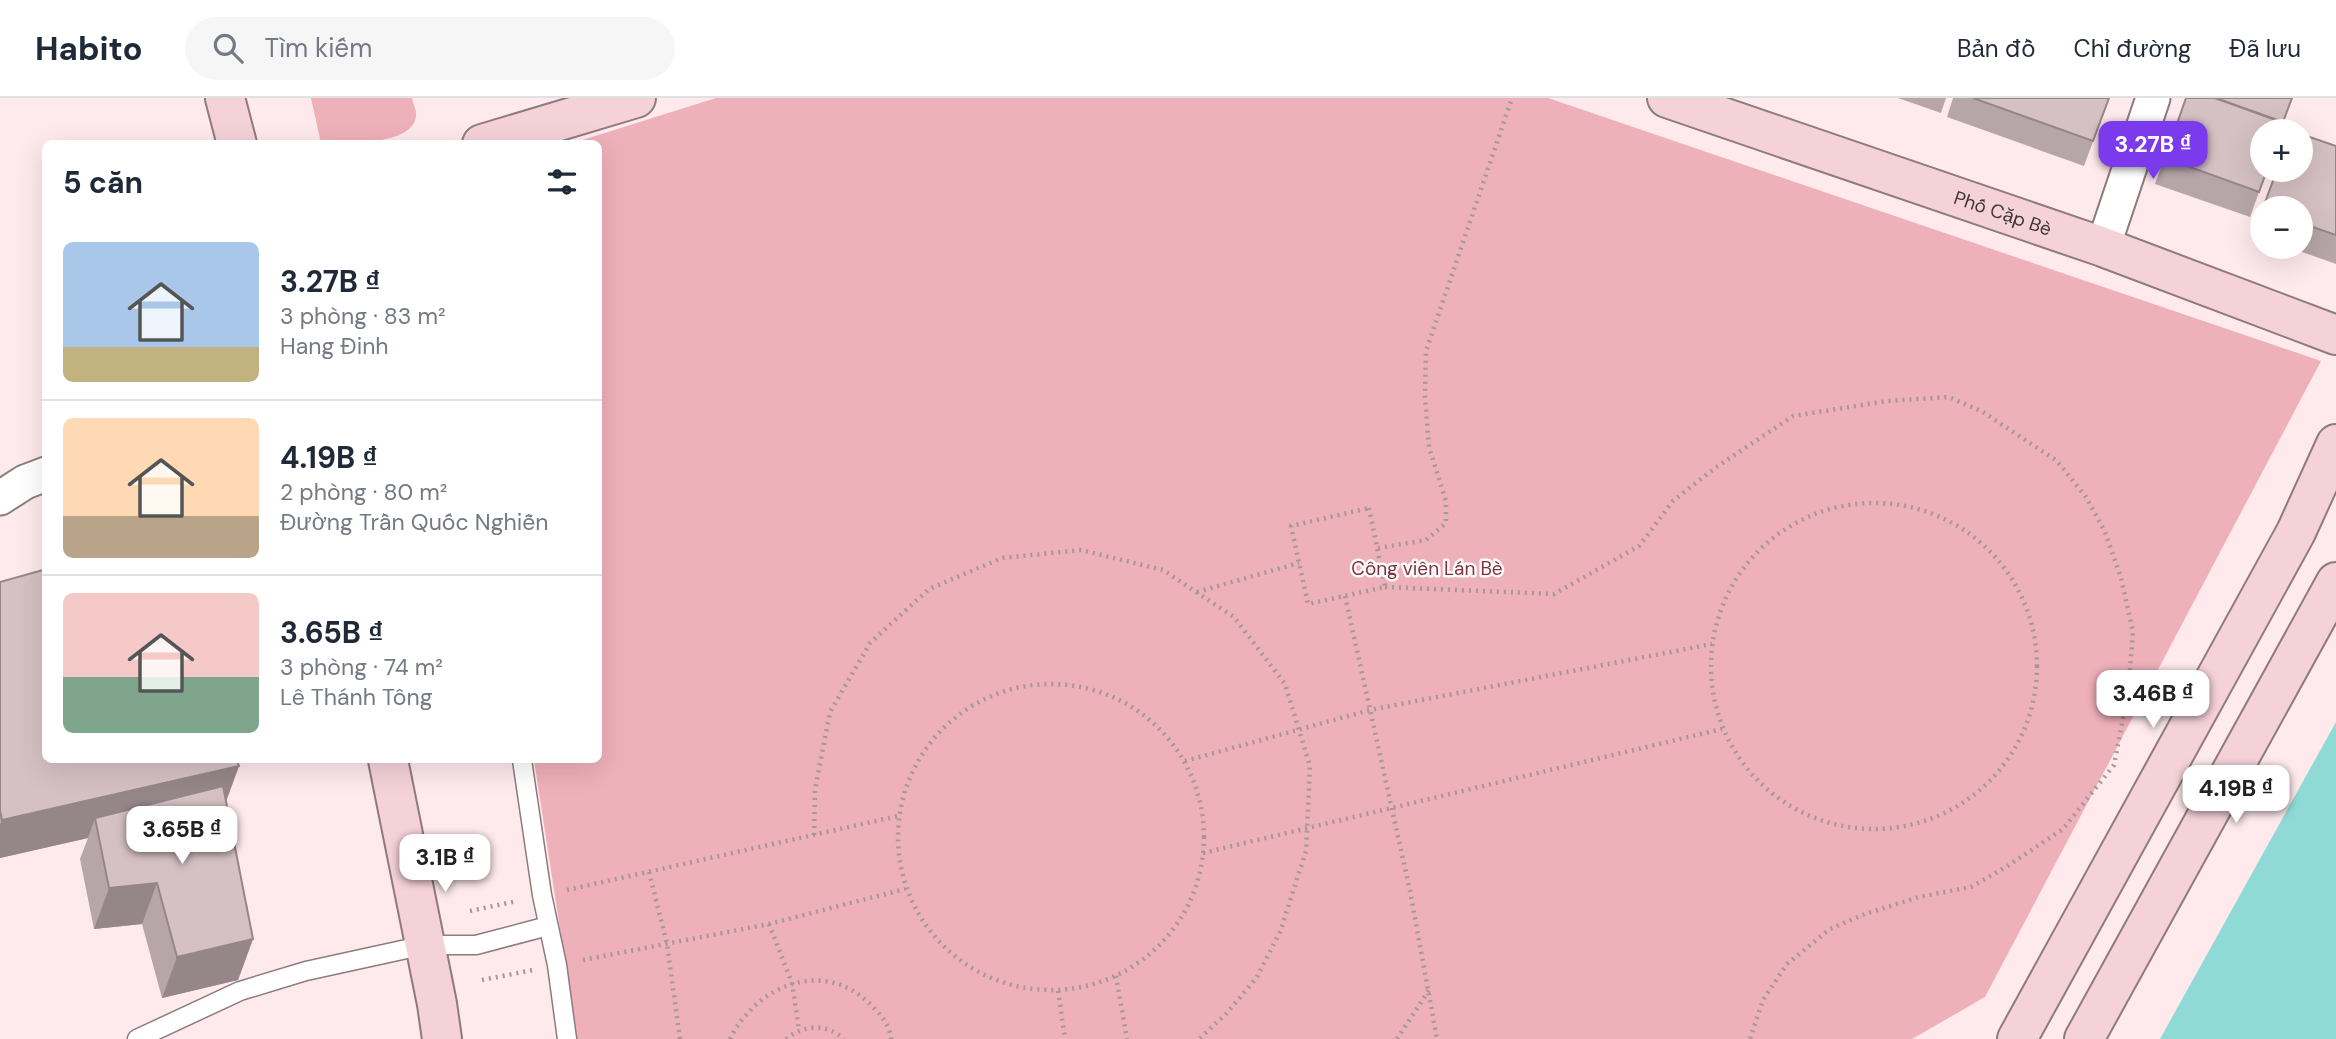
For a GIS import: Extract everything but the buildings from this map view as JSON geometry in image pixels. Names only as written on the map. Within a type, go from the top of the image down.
[{"type":"main road","points":[[225,98],[236,140]]},
{"type":"main road","points":[[495,140],[636,98]]},
{"type":"main road","name":"Phố Cặp Bè","points":[[1667,98],[2102,247],[2336,335]]},
{"type":"main road","points":[[2017,1039],[2296,532],[2336,444]]},
{"type":"main road","points":[[2084,1039],[2336,582]]},
{"type":"main road","points":[[389,763],[442,1039]]},
{"type":"street","points":[[2102,247],[2153,98]]},
{"type":"street","points":[[0,498],[25,482],[42,476]]},
{"type":"lane","points":[[522,763],[567,1039]]},
{"type":"lane","points":[[137,1039],[240,991],[306,971],[425,945],[476,945],[548,926]]},
{"type":"path","points":[[1378,548],[1426,540],[1446,523],[1446,501],[1429,447],[1425,397],[1426,351],[1512,98]]},
{"type":"path","points":[[1385,587],[1369,508],[1291,526],[1308,604],[1385,587],[1554,594],[1639,546],[1673,501],[1715,468],[1793,416],[1887,401],[1949,397],[1983,412],[2057,461],[2086,497],[2105,532],[2121,578],[2133,632],[2128,693],[2114,765],[2063,829],[2006,867],[1971,887],[1919,897],[1865,914],[1830,929],[1787,964],[1763,1000],[1750,1039]]},
{"type":"path","points":[[1896,503],[1938,514],[1975,535],[2005,566],[2026,603],[2037,645],[2036,688],[2025,729],[2003,766],[1973,796],[1936,818],[1895,829],[1852,829],[1811,818],[1773,796],[1744,765],[1722,729],[1712,687],[1712,644],[1723,603],[1739,575],[1745,565],[1775,535],[1812,514],[1843,505],[1896,503]]},
{"type":"path","points":[[814,835],[815,790],[830,712],[870,643],[929,589],[1002,558],[1081,550],[1163,570],[1234,617],[1285,684],[1310,766],[1307,851],[1280,932],[1257,977],[1227,1013],[1199,1039]]},
{"type":"path","points":[[1197,592],[1299,563]]},
{"type":"path","points":[[1345,596],[1392,809],[1437,1039]]},
{"type":"path","points":[[1185,761],[1370,710],[1712,644]]},
{"type":"path","points":[[1070,683],[1116,696],[1155,723],[1185,761],[1198,790],[1204,821],[1203,853],[1195,892],[1176,926],[1149,956],[1116,976],[1088,986],[1058,991],[1020,988],[982,976],[949,954],[923,924],[905,889],[899,865],[898,816],[912,770],[939,731],[977,701],[1022,685],[1070,683]]},
{"type":"path","points":[[1203,853],[1722,729]]},
{"type":"path","points":[[470,911],[898,816]]},
{"type":"path","points":[[649,872],[667,944],[680,1039]]},
{"type":"path","points":[[482,980],[769,924],[905,889]]},
{"type":"path","points":[[769,924],[792,983],[799,1030]]},
{"type":"path","points":[[1116,976],[1127,1039]]},
{"type":"path","points":[[730,1039],[745,1013],[766,994],[792,983],[826,981],[856,990],[878,1012],[891,1031],[891,1039]]},
{"type":"path","points":[[1397,1039],[1429,989]]},
{"type":"path","points":[[1058,991],[1065,1039]]},
{"type":"path","points":[[786,1039],[799,1030],[814,1027],[828,1029],[844,1039]]},
{"type":"green space","points":[[311,98],[412,98],[416,114],[413,124],[405,132],[392,138],[320,140]]},
{"type":"green space","name":"Công viên Lán Bè","points":[[716,98],[1548,98],[2321,361],[1985,997],[1912,1039],[577,1039],[534,763],[602,763],[602,140],[583,140]]},
{"type":"water","points":[[2336,722],[2336,1039],[2160,1039]]}]
